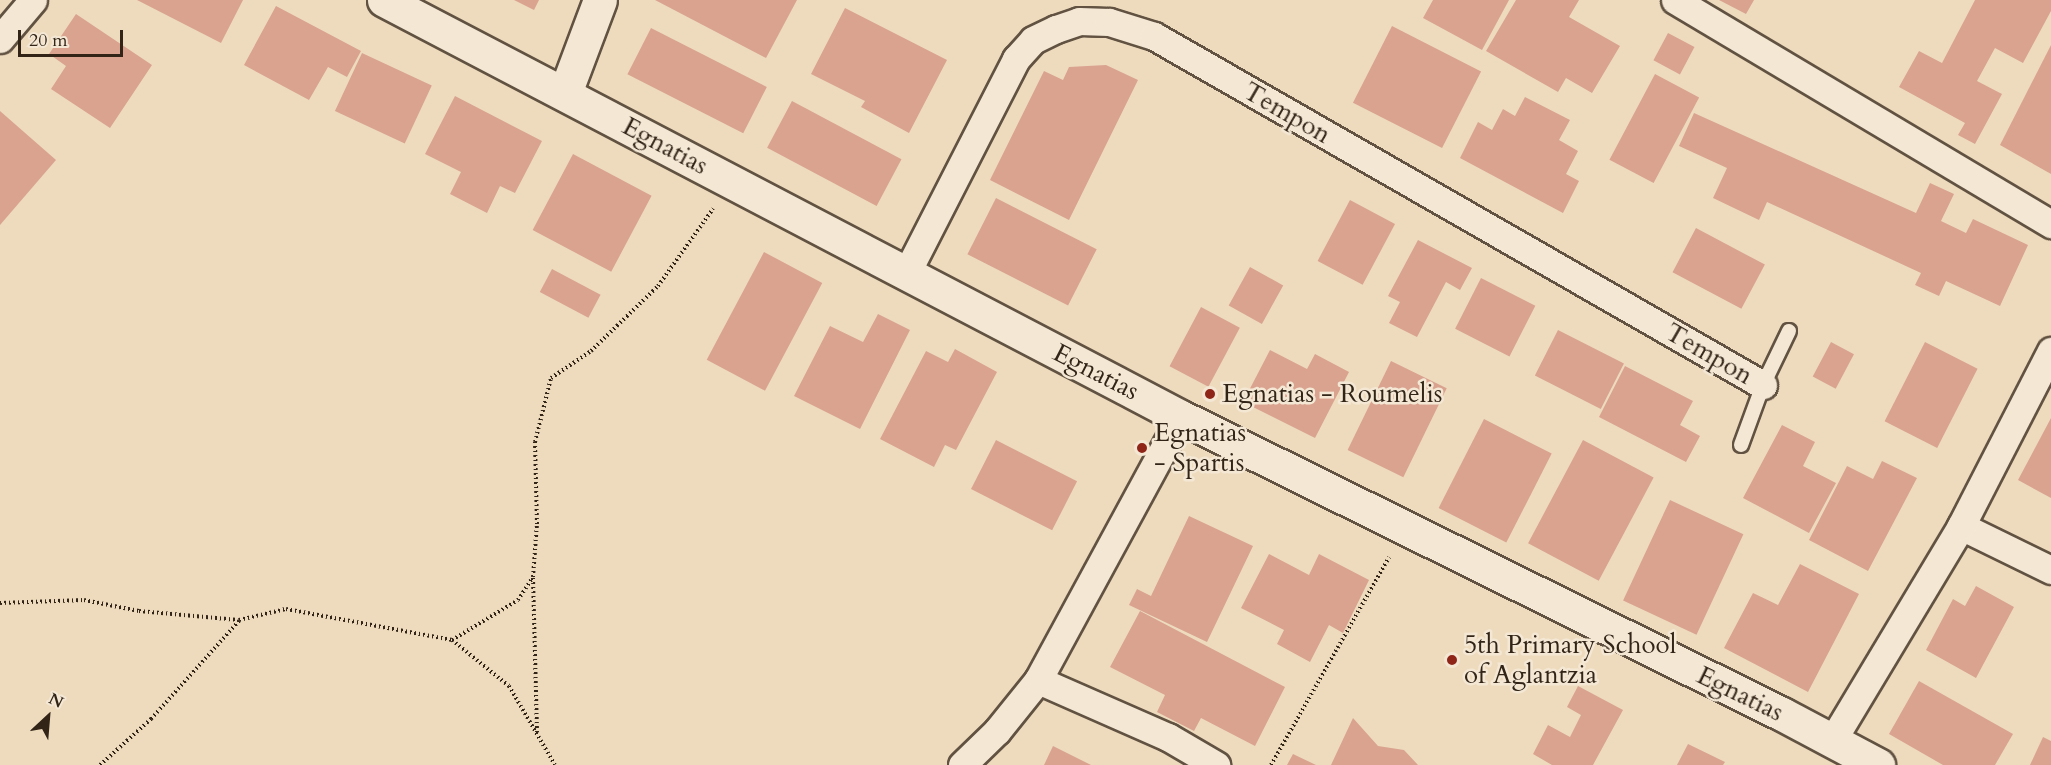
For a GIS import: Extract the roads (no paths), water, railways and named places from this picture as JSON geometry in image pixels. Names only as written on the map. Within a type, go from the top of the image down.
[{"type":"street","points":[[0,39],[33,0]]},
{"type":"street","name":"Egnatias","points":[[384,0],[1181,417],[1878,765]]},
{"type":"street","points":[[565,93],[600,0]]},
{"type":"street","points":[[1675,0],[2051,224]]},
{"type":"street","name":"Tempon","points":[[906,274],[1016,60],[1032,40],[1056,28],[1079,21],[1109,22],[1154,36],[1763,384]]},
{"type":"street","points":[[1832,741],[1961,526],[2051,351]]},
{"type":"street","points":[[962,765],[997,731],[1038,680],[1181,417]]},
{"type":"street","points":[[1961,526],[2051,570]]},
{"type":"street","points":[[1038,680],[1168,738],[1216,765]]},
{"type":"lane","points":[[1741,446],[1763,384],[1789,331]]},
{"type":"place","name":"Egnatias - Roumelis","points":[[1210,394]]},
{"type":"place","name":"Egnatias - Spartis","points":[[1142,448]]},
{"type":"place","name":"5th Primary School of Aglantzia","points":[[1452,660]]}]
